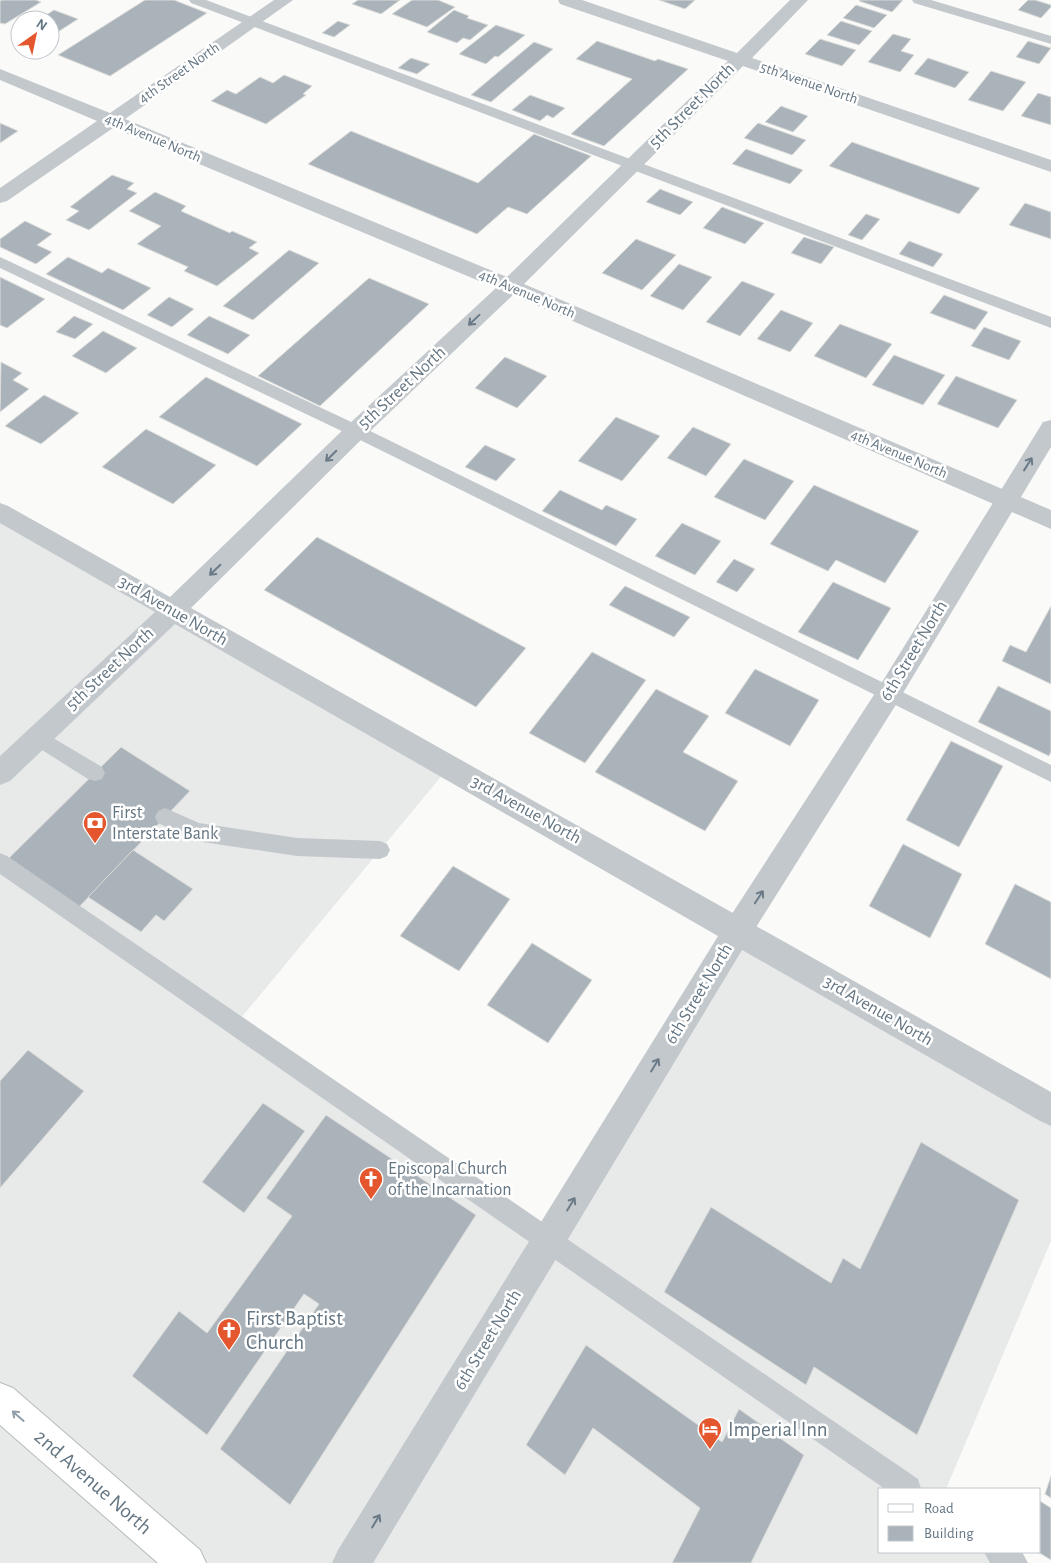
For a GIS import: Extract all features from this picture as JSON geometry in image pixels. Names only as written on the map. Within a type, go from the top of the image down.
[{"type":"main road","name":"2nd Avenue North","points":[[0,1401],[186,1563]]},
{"type":"street","name":"4th Street North","points":[[0,196],[285,0]]},
{"type":"street","name":"5th Avenue North","points":[[566,0],[1051,166]]},
{"type":"street","name":"5th Street North","points":[[0,773],[172,611],[356,431],[510,286],[800,0]]},
{"type":"street","name":"4th Avenue North","points":[[0,74],[510,286],[1051,520]]},
{"type":"street","name":"6th Street North","points":[[351,1563],[738,930],[888,695],[1051,428]]},
{"type":"street","name":"3rd Avenue North","points":[[0,512],[738,930],[1051,1110]]},
{"type":"lane","points":[[195,0],[1051,323]]},
{"type":"lane","points":[[918,0],[1051,40]]},
{"type":"lane","points":[[0,262],[356,431],[1051,774]]},
{"type":"lane","points":[[38,737],[95,773]]},
{"type":"lane","points":[[165,817],[196,832],[297,847],[380,850]]},
{"type":"lane","points":[[0,862],[907,1488]]},
{"type":"lane","points":[[999,1553],[1014,1563]]},
{"type":"shaded area","points":[[0,512],[449,767],[236,1024],[548,1239],[738,930],[1051,1110],[1051,1241],[946,1488],[878,1488],[878,1553],[1000,1553],[1015,1563],[0,1563]]},
{"type":"building","points":[[36,0],[41,2],[28,10],[10,10],[10,21],[5,24],[0,23],[0,1]]},
{"type":"building","points":[[145,0],[174,0],[207,13],[110,76],[60,56],[60,54]]},
{"type":"building","points":[[358,0],[400,0],[381,14],[352,4]]},
{"type":"building","points":[[412,0],[438,0],[455,7],[427,27],[392,14]]},
{"type":"building","points":[[659,0],[695,0],[685,9]]},
{"type":"building","points":[[860,0],[903,0],[892,12]]},
{"type":"building","points":[[1028,0],[1035,0],[1051,5],[1051,7],[1041,18],[1018,10]]},
{"type":"building","points":[[856,5],[887,15],[874,28],[843,18]]},
{"type":"building","points":[[454,10],[469,16],[467,18],[488,25],[470,40],[463,38],[457,43],[427,32]]},
{"type":"building","points":[[60,12],[78,19],[60,31]]},
{"type":"building","points":[[338,21],[350,25],[334,37],[322,33]]},
{"type":"building","points":[[841,21],[872,31],[859,45],[827,35]]},
{"type":"building","points":[[496,25],[525,35],[498,57],[495,56],[486,64],[459,54]]},
{"type":"building","points":[[893,34],[911,39],[901,51],[914,55],[900,72],[868,62]]},
{"type":"building","points":[[820,39],[856,50],[842,66],[805,54]]},
{"type":"building","points":[[597,41],[655,61],[658,59],[688,69],[604,146],[571,134],[632,79],[576,59]]},
{"type":"building","points":[[1028,41],[1051,48],[1039,64],[1016,57]]},
{"type":"building","points":[[534,42],[553,49],[491,102],[471,95]]},
{"type":"building","points":[[411,58],[430,64],[417,74],[398,68]]},
{"type":"building","points":[[928,58],[969,72],[955,88],[914,74]]},
{"type":"building","points":[[991,71],[1026,82],[1003,111],[968,100]]},
{"type":"building","points":[[284,75],[312,86],[303,94],[306,95],[266,124],[211,101],[227,90],[236,94],[260,77],[273,83]]},
{"type":"building","points":[[1038,93],[1051,97],[1051,125],[1021,116]]},
{"type":"building","points":[[530,95],[565,108],[553,118],[547,115],[540,121],[512,110]]},
{"type":"building","points":[[781,106],[808,116],[793,132],[765,122]]},
{"type":"building","points":[[0,123],[18,131],[0,143]]},
{"type":"building","points":[[758,123],[806,140],[792,155],[744,138]]},
{"type":"building","points":[[351,131],[478,183],[534,134],[591,156],[527,214],[508,207],[477,234],[308,164]]},
{"type":"building","points":[[852,142],[980,188],[959,214],[829,166]]},
{"type":"building","points":[[746,149],[803,170],[790,184],[732,164]]},
{"type":"building","points":[[112,175],[134,183],[127,189],[137,193],[89,230],[66,220],[79,211],[70,207]]},
{"type":"building","points":[[660,189],[693,202],[680,215],[646,202]]},
{"type":"building","points":[[155,192],[186,206],[181,211],[230,233],[232,231],[257,242],[249,248],[259,253],[217,286],[184,271],[188,267],[137,244],[161,226],[129,211]]},
{"type":"building","points":[[1025,203],[1051,212],[1051,239],[1009,225]]},
{"type":"building","points":[[722,207],[764,223],[745,244],[703,228]]},
{"type":"building","points":[[866,214],[880,219],[862,240],[848,235]]},
{"type":"building","points":[[25,221],[52,234],[37,245],[52,252],[36,264],[0,247],[0,239]]},
{"type":"building","points":[[804,237],[834,247],[821,264],[791,253]]},
{"type":"building","points":[[636,239],[676,255],[642,290],[602,273]]},
{"type":"building","points":[[909,241],[943,254],[933,267],[899,254]]},
{"type":"building","points":[[289,250],[319,263],[253,320],[223,306]]},
{"type":"building","points":[[68,257],[102,273],[108,268],[151,288],[123,310],[46,274]]},
{"type":"building","points":[[679,264],[712,277],[683,310],[650,296]]},
{"type":"building","points":[[0,277],[45,299],[7,328],[0,325]]},
{"type":"building","points":[[369,278],[429,304],[320,406],[258,376]]},
{"type":"building","points":[[742,281],[775,294],[740,336],[706,322]]},
{"type":"building","points":[[944,295],[988,312],[975,330],[930,313]]},
{"type":"building","points":[[169,297],[194,309],[172,327],[147,315]]},
{"type":"building","points":[[781,310],[813,323],[790,352],[757,339]]},
{"type":"building","points":[[74,316],[93,324],[75,339],[56,332]]},
{"type":"building","points":[[209,316],[250,335],[228,354],[187,335]]},
{"type":"building","points":[[840,324],[892,344],[866,378],[814,356]]},
{"type":"building","points":[[984,327],[1021,341],[1009,360],[971,346]]},
{"type":"building","points":[[103,331],[137,348],[106,373],[72,356]]},
{"type":"building","points":[[894,355],[945,375],[923,405],[872,385]]},
{"type":"building","points":[[505,357],[547,376],[517,408],[475,388]]},
{"type":"building","points":[[1,362],[22,373],[13,380],[29,389],[0,412]]},
{"type":"building","points":[[956,376],[1017,400],[998,428],[937,404]]},
{"type":"building","points":[[206,377],[302,424],[257,466],[159,417]]},
{"type":"building","points":[[44,395],[79,413],[41,444],[5,426]]},
{"type":"building","points":[[616,417],[660,436],[622,481],[578,461]]},
{"type":"building","points":[[693,427],[731,444],[706,476],[667,458]]},
{"type":"building","points":[[146,429],[216,465],[173,504],[102,467]]},
{"type":"building","points":[[485,445],[516,459],[496,481],[465,467]]},
{"type":"building","points":[[744,459],[794,481],[765,520],[714,497]]},
{"type":"building","points":[[814,485],[919,531],[885,583],[836,560],[828,571],[770,544]]},
{"type":"building","points":[[560,490],[602,510],[606,505],[637,519],[616,546],[542,511]]},
{"type":"building","points":[[682,523],[721,541],[695,575],[655,556]]},
{"type":"building","points":[[317,537],[526,648],[476,707],[264,590]]},
{"type":"building","points":[[734,559],[755,569],[737,592],[716,582]]},
{"type":"building","points":[[833,582],[891,608],[858,660],[798,632]]},
{"type":"building","points":[[625,586],[690,617],[674,637],[609,605]]},
{"type":"building","points":[[1051,606],[1051,684],[1002,661],[1010,645],[1026,652]]},
{"type":"building","points":[[592,652],[646,680],[585,763],[529,733]]},
{"type":"building","points":[[755,669],[819,700],[790,746],[725,713]]},
{"type":"building","points":[[998,686],[1051,711],[1051,752],[1049,756],[978,722]]},
{"type":"building","points":[[656,689],[709,716],[683,752],[738,781],[705,831],[595,772]]},
{"type":"building","points":[[951,741],[1003,766],[959,847],[906,820]]},
{"type":"building","points":[[121,747],[190,791],[79,907],[9,858]]},
{"type":"building","points":[[903,844],[962,874],[930,938],[869,906]]},
{"type":"building","points":[[133,850],[193,889],[164,921],[156,915],[141,932],[88,897]]},
{"type":"building","points":[[453,866],[510,899],[459,971],[400,936]]},
{"type":"building","points":[[1015,884],[1051,902],[1051,979],[985,944]]},
{"type":"building","points":[[532,943],[592,980],[548,1043],[487,1005]]},
{"type":"building","points":[[28,1050],[84,1091],[0,1188],[0,1081]]},
{"type":"building","points":[[263,1103],[305,1131],[244,1213],[202,1182]]},
{"type":"building","points":[[326,1115],[476,1215],[290,1505],[220,1449],[319,1304],[304,1294],[207,1435],[132,1376],[179,1311],[207,1333],[292,1216],[266,1198]]},
{"type":"building","points":[[921,1142],[1019,1200],[917,1435],[814,1367],[806,1385],[664,1292],[711,1207],[831,1283],[843,1258],[860,1269]]},
{"type":"building","name":"Imperial Inn","points":[[586,1345],[722,1442],[739,1409],[804,1455],[751,1563],[672,1563],[700,1508],[593,1428],[565,1475],[526,1445]]},
{"type":"building","points":[[1051,1476],[1051,1498],[1045,1494]]},
{"type":"building","points":[[1041,1502],[1051,1508],[1051,1560],[1040,1553]]},
{"type":"place","name":"First Interstate Bank","points":[[95,844]]},
{"type":"place","name":"Episcopal Church of the Incarnation","points":[[371,1200]]},
{"type":"place","name":"First Baptist Church","points":[[229,1351]]},
{"type":"place","name":"Imperial Inn","points":[[710,1450]]}]
